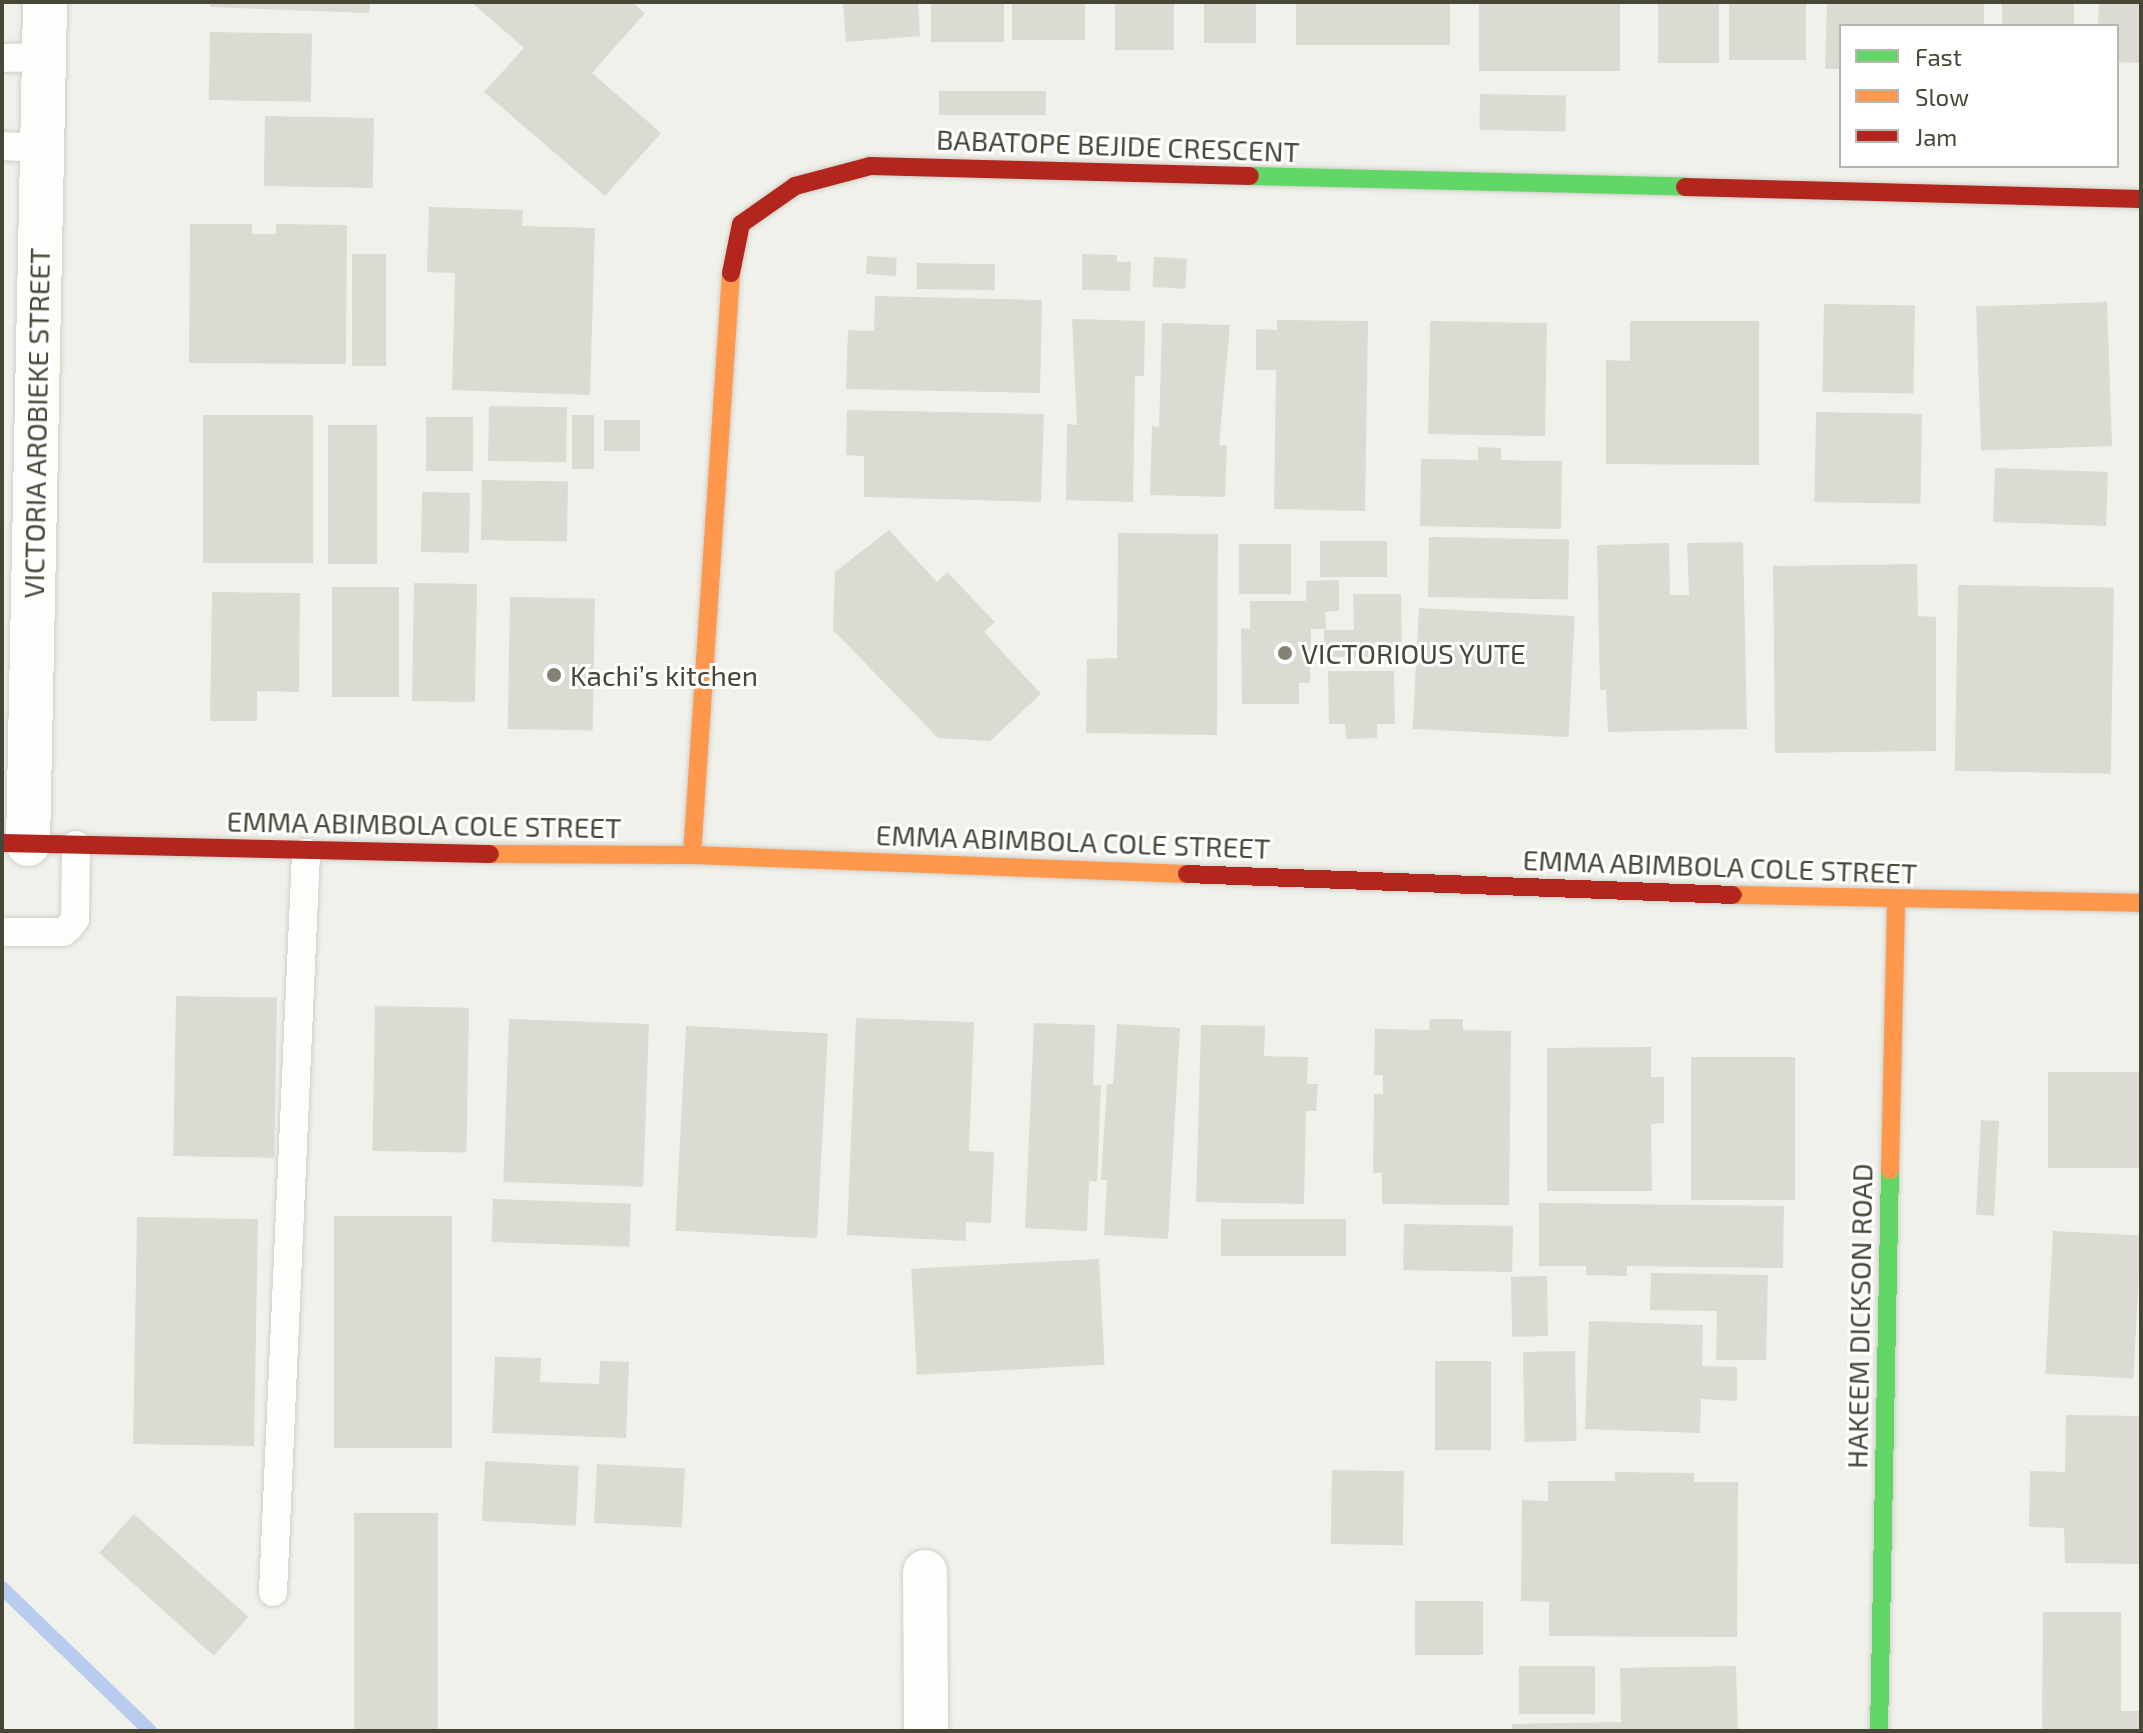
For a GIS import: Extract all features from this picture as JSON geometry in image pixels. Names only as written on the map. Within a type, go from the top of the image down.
[{"type":"street","name":"VICTORIA AROBIEKE STREET","points":[[15,844],[23,57],[45,2]]},
{"type":"street","name":"BABATOPE BEJIDE CRESCENT","points":[[692,855],[727,291],[741,224],[795,186],[870,166],[2141,199]]},
{"type":"street","name":"EMMA ABIMBOLA COLE STREET","points":[[15,844],[306,853],[692,855],[1896,901],[2141,903]]},
{"type":"street","name":"HAKEEM DICKSON ROAD","points":[[1879,1731],[1896,901]]},
{"type":"street","points":[[925,1572],[926,1731]]},
{"type":"lane","points":[[2,932],[63,932],[69,927],[75,919],[76,845]]},
{"type":"lane","points":[[273,1592],[306,853]]},
{"type":"building","points":[[210,2],[370,2],[369,13],[210,7]]},
{"type":"building","points":[[471,2],[632,2],[645,13],[592,73],[661,133],[605,196],[484,92],[524,48]]},
{"type":"building","points":[[843,2],[918,2],[920,36],[846,42]]},
{"type":"building","points":[[931,2],[1004,2],[1004,42],[931,42]]},
{"type":"building","points":[[1012,2],[1085,2],[1085,40],[1012,40]]},
{"type":"building","points":[[1115,2],[1174,2],[1174,50],[1115,50]]},
{"type":"building","points":[[1204,2],[1256,2],[1256,43],[1204,43]]},
{"type":"building","points":[[1296,2],[1450,2],[1450,45],[1296,45]]},
{"type":"building","points":[[1479,2],[1620,2],[1620,71],[1479,71]]},
{"type":"building","points":[[1658,2],[1719,2],[1719,63],[1658,63]]},
{"type":"building","points":[[1729,2],[1806,2],[1806,60],[1729,60]]},
{"type":"building","points":[[1827,2],[1984,2],[1984,24],[1839,24],[1839,69],[1825,69]]},
{"type":"building","points":[[2002,2],[2074,2],[2074,24],[2002,24]]},
{"type":"building","points":[[2099,2],[2141,2],[2141,63],[2119,62],[2119,24],[2098,24]]},
{"type":"building","points":[[210,32],[312,34],[311,102],[209,100]]},
{"type":"building","points":[[939,91],[1046,91],[1046,115],[939,115]]},
{"type":"building","points":[[1480,94],[1566,96],[1565,131],[1479,130]]},
{"type":"building","points":[[265,116],[374,118],[373,188],[264,186]]},
{"type":"building","points":[[429,207],[523,210],[522,226],[595,228],[590,395],[452,390],[455,273],[427,272]]},
{"type":"building","points":[[190,224],[252,224],[252,234],[276,234],[276,224],[347,225],[346,364],[189,363]]},
{"type":"building","points":[[352,254],[386,254],[386,366],[352,366]]},
{"type":"building","points":[[1082,254],[1117,255],[1117,262],[1131,262],[1130,291],[1082,290]]},
{"type":"building","points":[[867,256],[897,258],[896,276],[866,274]]},
{"type":"building","points":[[1154,257],[1187,259],[1185,289],[1152,287]]},
{"type":"building","points":[[917,263],[995,264],[995,290],[917,289]]},
{"type":"building","points":[[875,296],[1042,300],[1040,393],[846,389],[848,330],[874,331]]},
{"type":"building","points":[[2107,302],[2112,446],[1981,450],[1976,307]]},
{"type":"building","points":[[1824,304],[1915,306],[1913,394],[1822,392]]},
{"type":"building","points":[[1072,319],[1145,321],[1144,376],[1135,376],[1133,502],[1066,500],[1067,424],[1077,425]]},
{"type":"building","points":[[1277,320],[1368,321],[1365,511],[1274,509],[1276,370],[1256,370],[1256,329],[1277,330]]},
{"type":"building","points":[[1430,321],[1547,323],[1545,436],[1428,434]]},
{"type":"building","points":[[1630,321],[1759,321],[1759,465],[1606,464],[1606,360],[1630,361]]},
{"type":"building","points":[[1162,323],[1230,325],[1219,445],[1227,445],[1225,497],[1150,495],[1152,426],[1159,427]]},
{"type":"building","points":[[489,406],[567,407],[566,462],[488,461]]},
{"type":"building","points":[[847,410],[1044,414],[1041,502],[864,497],[864,456],[846,455]]},
{"type":"building","points":[[1816,412],[1922,414],[1920,504],[1814,502]]},
{"type":"building","points":[[203,415],[313,415],[313,563],[203,563]]},
{"type":"building","points":[[572,415],[594,415],[594,469],[572,469]]},
{"type":"building","points":[[426,417],[473,417],[473,471],[426,471]]},
{"type":"building","points":[[604,420],[640,420],[640,451],[604,451]]},
{"type":"building","points":[[328,425],[377,425],[377,564],[328,564]]},
{"type":"building","points":[[1478,447],[1501,448],[1501,460],[1562,461],[1561,529],[1420,526],[1421,459],[1478,460]]},
{"type":"building","points":[[1995,468],[2108,472],[2106,526],[1993,522]]},
{"type":"building","points":[[482,480],[568,482],[567,541],[481,540]]},
{"type":"building","points":[[422,492],[470,493],[469,553],[421,552]]},
{"type":"building","points":[[889,530],[937,582],[947,572],[995,622],[984,632],[1041,694],[990,741],[938,738],[833,630],[835,572]]},
{"type":"building","points":[[1118,533],[1218,534],[1217,735],[1086,733],[1087,659],[1117,658]]},
{"type":"building","points":[[1429,537],[1569,539],[1568,599],[1428,597]]},
{"type":"building","points":[[1320,541],[1387,541],[1387,577],[1320,577]]},
{"type":"building","points":[[1743,542],[1747,729],[1608,732],[1606,690],[1600,690],[1597,545],[1669,543],[1670,595],[1689,595],[1687,543]]},
{"type":"building","points":[[1239,544],[1291,544],[1291,594],[1239,594]]},
{"type":"building","points":[[1917,564],[1918,616],[1936,617],[1936,751],[1775,753],[1773,566]]},
{"type":"building","points":[[1339,580],[1339,611],[1325,612],[1326,629],[1311,629],[1310,683],[1299,683],[1299,704],[1242,704],[1241,628],[1250,629],[1250,601],[1306,601],[1306,581]]},
{"type":"building","points":[[414,583],[477,584],[475,702],[412,701]]},
{"type":"building","points":[[1958,585],[2114,588],[2111,774],[1955,771]]},
{"type":"building","points":[[332,587],[399,587],[399,697],[332,697]]},
{"type":"building","points":[[212,592],[300,593],[299,692],[257,691],[257,721],[210,721]]},
{"type":"building","points":[[1353,594],[1401,594],[1402,657],[1324,657],[1324,630],[1354,630]]},
{"type":"building","points":[[510,597],[595,598],[593,730],[508,729]]},
{"type":"building","points":[[1419,608],[1575,616],[1568,737],[1413,729]]},
{"type":"building","points":[[1328,671],[1394,671],[1395,724],[1377,724],[1377,738],[1346,739],[1345,724],[1329,724]]},
{"type":"building","points":[[176,996],[277,998],[274,1158],[173,1156]]},
{"type":"building","points":[[375,1006],[469,1008],[466,1153],[372,1151]]},
{"type":"building","points":[[856,1018],[974,1022],[969,1151],[994,1152],[991,1223],[966,1222],[966,1241],[847,1235]]},
{"type":"building","points":[[509,1019],[649,1024],[643,1187],[503,1182]]},
{"type":"building","points":[[1430,1019],[1463,1019],[1463,1030],[1511,1031],[1509,1205],[1382,1204],[1382,1173],[1373,1173],[1374,1094],[1383,1094],[1383,1075],[1374,1075],[1375,1029],[1429,1030]]},
{"type":"building","points":[[1034,1023],[1095,1025],[1093,1085],[1101,1085],[1097,1182],[1089,1181],[1087,1231],[1025,1228]]},
{"type":"building","points":[[1117,1024],[1180,1028],[1168,1239],[1104,1235],[1107,1180],[1101,1180],[1107,1084],[1113,1084]]},
{"type":"building","points":[[1201,1025],[1265,1026],[1264,1056],[1308,1057],[1307,1084],[1318,1084],[1316,1111],[1306,1111],[1304,1204],[1196,1202]]},
{"type":"building","points":[[686,1026],[828,1033],[817,1238],[675,1231]]},
{"type":"building","points":[[1651,1047],[1651,1077],[1664,1077],[1664,1123],[1651,1124],[1652,1191],[1547,1191],[1547,1048]]},
{"type":"building","points":[[1691,1057],[1795,1057],[1795,1200],[1691,1200]]},
{"type":"building","points":[[2048,1072],[2141,1072],[2141,1168],[2048,1168]]},
{"type":"building","points":[[1981,1120],[1999,1121],[1994,1216],[1976,1215]]},
{"type":"building","points":[[493,1199],[631,1204],[629,1247],[491,1242]]},
{"type":"building","points":[[1539,1203],[1784,1206],[1783,1268],[1627,1266],[1627,1276],[1586,1275],[1586,1266],[1539,1266]]},
{"type":"building","points":[[334,1216],[452,1216],[452,1448],[334,1448]]},
{"type":"building","points":[[137,1217],[258,1219],[254,1446],[133,1444]]},
{"type":"building","points":[[1221,1219],[1346,1219],[1346,1256],[1221,1256]]},
{"type":"building","points":[[1404,1224],[1513,1226],[1512,1272],[1403,1270]]},
{"type":"building","points":[[2053,1231],[2141,1236],[2133,1378],[2046,1374]]},
{"type":"building","points":[[1099,1259],[1105,1365],[917,1375],[911,1269]]},
{"type":"building","points":[[1651,1273],[1768,1275],[1766,1360],[1716,1360],[1717,1311],[1650,1310]]},
{"type":"building","points":[[1547,1276],[1548,1336],[1512,1337],[1511,1277]]},
{"type":"building","points":[[1589,1321],[1703,1325],[1702,1366],[1737,1367],[1737,1401],[1701,1399],[1700,1433],[1585,1429]]},
{"type":"building","points":[[1575,1351],[1577,1441],[1525,1442],[1523,1352]]},
{"type":"building","points":[[495,1357],[541,1358],[540,1382],[599,1384],[600,1361],[629,1362],[626,1438],[492,1433]]},
{"type":"building","points":[[1435,1361],[1491,1361],[1491,1450],[1435,1450]]},
{"type":"building","points":[[2066,1415],[2141,1416],[2141,1564],[2065,1563],[2064,1528],[2029,1527],[2030,1471],[2065,1472]]},
{"type":"building","points":[[485,1461],[579,1466],[576,1526],[482,1521]]},
{"type":"building","points":[[597,1464],[685,1469],[682,1528],[594,1523]]},
{"type":"building","points":[[1332,1470],[1404,1471],[1403,1545],[1331,1544]]},
{"type":"building","points":[[1615,1472],[1694,1473],[1694,1482],[1738,1482],[1737,1637],[1549,1636],[1549,1602],[1521,1601],[1522,1500],[1548,1501],[1548,1481],[1615,1481]]},
{"type":"building","points":[[354,1513],[438,1513],[438,1730],[354,1730]]},
{"type":"building","points":[[134,1514],[248,1617],[214,1656],[99,1553]]},
{"type":"building","points":[[1415,1601],[1483,1601],[1483,1655],[1415,1655]]},
{"type":"building","points":[[2043,1612],[2121,1612],[2121,1711],[2141,1711],[2141,1731],[2042,1731]]},
{"type":"building","points":[[1519,1666],[1595,1666],[1595,1714],[1519,1714]]},
{"type":"building","points":[[1736,1666],[1738,1731],[1512,1731],[1512,1724],[1621,1722],[1620,1668]]},
{"type":"waterway","points":[[2,1588],[150,1731]]},
{"type":"traffic: fast","points":[[1250,176],[1685,187]]},
{"type":"traffic: fast","points":[[1879,1731],[1890,1170]]},
{"type":"traffic: slow","points":[[692,855],[731,273]]},
{"type":"traffic: slow","points":[[490,854],[692,855],[1187,874]]},
{"type":"traffic: slow","points":[[1733,895],[2141,903]]},
{"type":"traffic: slow","points":[[1890,1170],[1896,901]]},
{"type":"traffic: jam","points":[[731,273],[741,224],[795,186],[870,166],[1250,176]]},
{"type":"traffic: jam","points":[[1685,187],[2141,199]]},
{"type":"traffic: jam","points":[[2,843],[490,854]]},
{"type":"traffic: jam","points":[[1187,874],[1733,895]]},
{"type":"place","name":"VICTORIOUS YUTE","points":[[1285,653]]},
{"type":"place","name":"Kachi’s kitchen","points":[[554,675]]}]
